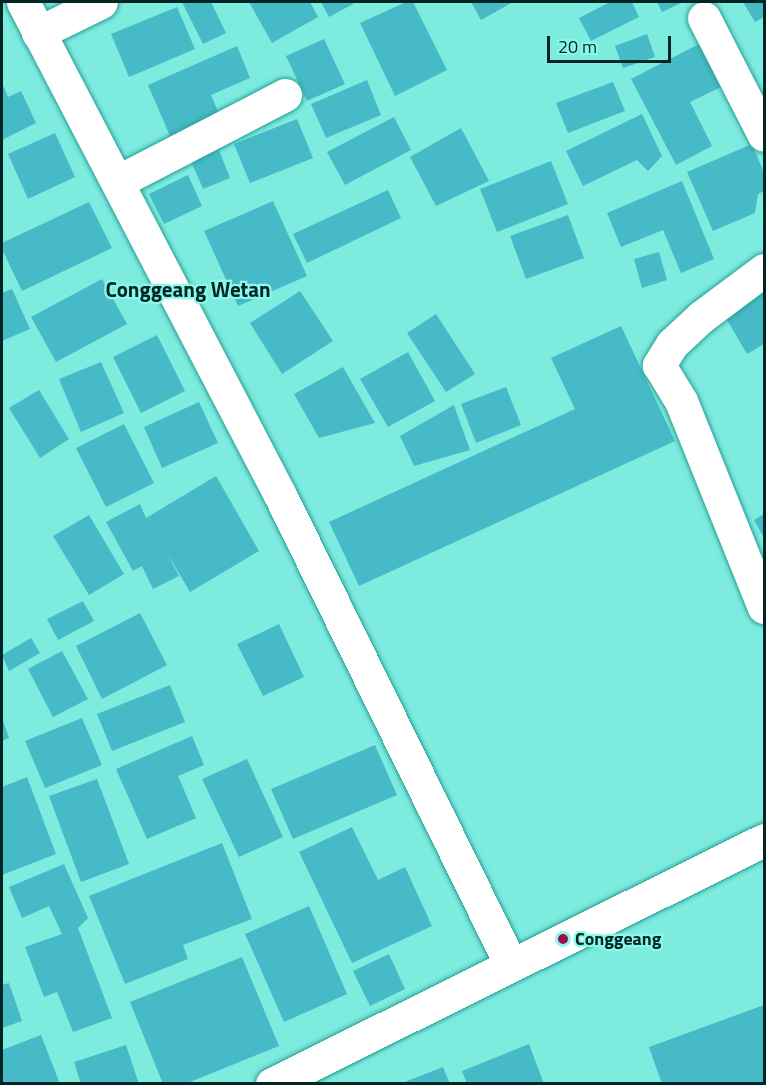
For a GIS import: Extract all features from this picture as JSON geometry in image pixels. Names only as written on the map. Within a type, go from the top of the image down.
[{"type":"street","points":[[23,2],[119,181],[280,495],[511,965]]},
{"type":"street","points":[[38,33],[101,2]]},
{"type":"street","points":[[704,18],[765,135]]},
{"type":"street","points":[[119,181],[285,95]]},
{"type":"street","points":[[765,270],[701,317],[672,344],[659,365],[681,401],[765,607]]},
{"type":"street","points":[[272,1083],[765,840]]},
{"type":"building","points":[[182,2],[211,2],[226,33],[203,44]]},
{"type":"building","points":[[249,2],[310,2],[318,17],[272,43]]},
{"type":"building","points":[[321,2],[352,2],[353,4],[329,17]]},
{"type":"building","points":[[406,2],[413,2],[447,70],[395,96],[360,23]]},
{"type":"building","points":[[471,2],[513,2],[481,20]]},
{"type":"building","points":[[610,2],[632,2],[639,17],[591,41],[579,18]]},
{"type":"building","points":[[657,2],[683,2],[662,12]]},
{"type":"building","points":[[743,2],[764,2],[764,17],[755,22]]},
{"type":"building","points":[[177,7],[195,49],[129,77],[111,34]]},
{"type":"building","points":[[647,34],[655,57],[623,68],[615,46]]},
{"type":"building","points":[[324,39],[345,84],[307,101],[286,56]]},
{"type":"building","points":[[701,43],[723,86],[690,102],[712,146],[676,165],[631,79]]},
{"type":"building","points":[[237,46],[250,78],[211,95],[219,114],[170,136],[148,85]]},
{"type":"building","points":[[367,80],[381,115],[326,138],[311,104]]},
{"type":"building","points":[[613,82],[625,111],[568,133],[556,103]]},
{"type":"building","points":[[2,83],[8,97],[21,91],[36,123],[2,140]]},
{"type":"building","points":[[642,114],[662,156],[648,171],[637,160],[583,186],[566,151]]},
{"type":"building","points":[[394,117],[411,150],[345,185],[327,152]]},
{"type":"building","points":[[297,119],[313,158],[250,183],[234,144]]},
{"type":"building","points":[[461,128],[489,181],[436,206],[410,157]]},
{"type":"building","points":[[55,133],[75,177],[28,199],[8,154]]},
{"type":"building","points":[[752,144],[764,173],[764,191],[758,194],[755,213],[713,231],[687,172]]},
{"type":"building","points":[[219,150],[230,178],[203,189],[191,161]]},
{"type":"building","points":[[551,161],[568,204],[497,232],[480,189]]},
{"type":"building","points":[[188,175],[202,206],[164,224],[149,194]]},
{"type":"building","points":[[682,181],[714,259],[681,273],[663,230],[621,247],[607,213]]},
{"type":"building","points":[[388,190],[401,218],[307,263],[293,234]]},
{"type":"building","points":[[273,201],[307,276],[238,306],[204,231]]},
{"type":"building","points":[[89,202],[112,248],[22,291],[2,249],[2,243]]},
{"type":"building","points":[[568,215],[584,258],[526,279],[510,236]]},
{"type":"building","points":[[659,252],[667,280],[642,288],[634,259]]},
{"type":"building","points":[[102,279],[127,324],[56,362],[31,317]]},
{"type":"building","points":[[764,282],[764,344],[747,354],[720,308]]},
{"type":"building","points":[[12,289],[30,329],[2,341],[2,293]]},
{"type":"building","points":[[300,291],[333,341],[282,374],[250,323]]},
{"type":"building","points":[[436,314],[475,374],[446,392],[407,333]]},
{"type":"building","points":[[621,326],[675,441],[359,586],[329,522],[575,409],[551,358]]},
{"type":"building","points":[[157,335],[185,391],[141,413],[113,357]]},
{"type":"building","points":[[408,352],[435,401],[388,427],[360,379]]},
{"type":"building","points":[[101,362],[124,413],[81,432],[59,379]]},
{"type":"building","points":[[343,367],[375,423],[319,438],[294,394]]},
{"type":"building","points":[[506,387],[521,425],[476,443],[461,404]]},
{"type":"building","points":[[39,390],[69,439],[40,458],[9,408]]},
{"type":"building","points":[[199,402],[218,443],[162,468],[144,427]]},
{"type":"building","points":[[454,405],[470,450],[414,466],[400,436]]},
{"type":"building","points":[[124,424],[154,483],[106,507],[76,448]]},
{"type":"building","points":[[216,476],[259,551],[190,592],[167,553],[179,576],[153,589],[142,566],[133,571],[106,522],[140,504],[146,518]]},
{"type":"building","points":[[764,514],[764,538],[754,520]]},
{"type":"building","points":[[89,515],[124,574],[89,595],[53,536]]},
{"type":"building","points":[[83,601],[94,621],[58,640],[47,619]]},
{"type":"building","points":[[140,613],[167,665],[102,699],[76,646]]},
{"type":"building","points":[[279,624],[304,677],[263,696],[237,644]]},
{"type":"building","points":[[31,638],[40,653],[9,671],[2,655]]},
{"type":"building","points":[[62,651],[88,699],[53,717],[28,669]]},
{"type":"building","points":[[170,685],[185,722],[112,751],[97,714]]},
{"type":"building","points":[[2,718],[9,738],[2,741]]},
{"type":"building","points":[[82,718],[102,765],[45,788],[25,741]]},
{"type":"building","points":[[192,736],[204,765],[178,776],[196,818],[147,839],[116,769]]},
{"type":"building","points":[[375,745],[397,795],[293,839],[271,789]]},
{"type":"building","points":[[247,759],[283,837],[239,857],[202,779]]},
{"type":"building","points":[[27,777],[56,854],[2,875],[2,787]]},
{"type":"building","points":[[97,779],[129,864],[81,882],[49,796]]},
{"type":"building","points":[[352,827],[378,880],[405,867],[432,926],[352,963],[299,852]]},
{"type":"building","points":[[222,843],[252,919],[183,945],[188,959],[125,984],[89,896]]},
{"type":"building","points":[[64,864],[88,918],[78,928],[112,1018],[73,1032],[57,992],[44,997],[25,947],[62,934],[49,906],[22,918],[9,887]]},
{"type":"building","points":[[309,906],[347,994],[284,1022],[245,934]]},
{"type":"building","points":[[389,954],[405,989],[370,1006],[353,971]]},
{"type":"building","points":[[242,957],[279,1046],[185,1084],[163,1084],[130,1002]]},
{"type":"building","points":[[9,983],[22,1021],[2,1028],[2,985]]},
{"type":"building","points":[[764,1005],[764,1084],[662,1084],[649,1047]]},
{"type":"building","points":[[41,1035],[60,1084],[2,1084],[2,1050]]},
{"type":"building","points":[[529,1044],[544,1084],[467,1084],[462,1071]]},
{"type":"building","points":[[126,1045],[139,1084],[81,1084],[74,1062]]},
{"type":"building","points":[[443,1067],[450,1084],[402,1084],[402,1083]]},
{"type":"place","name":"Conggeang","points":[[563,939]]},
{"type":"district","name":"Conggeang Wetan","points":[[188,289]]}]
